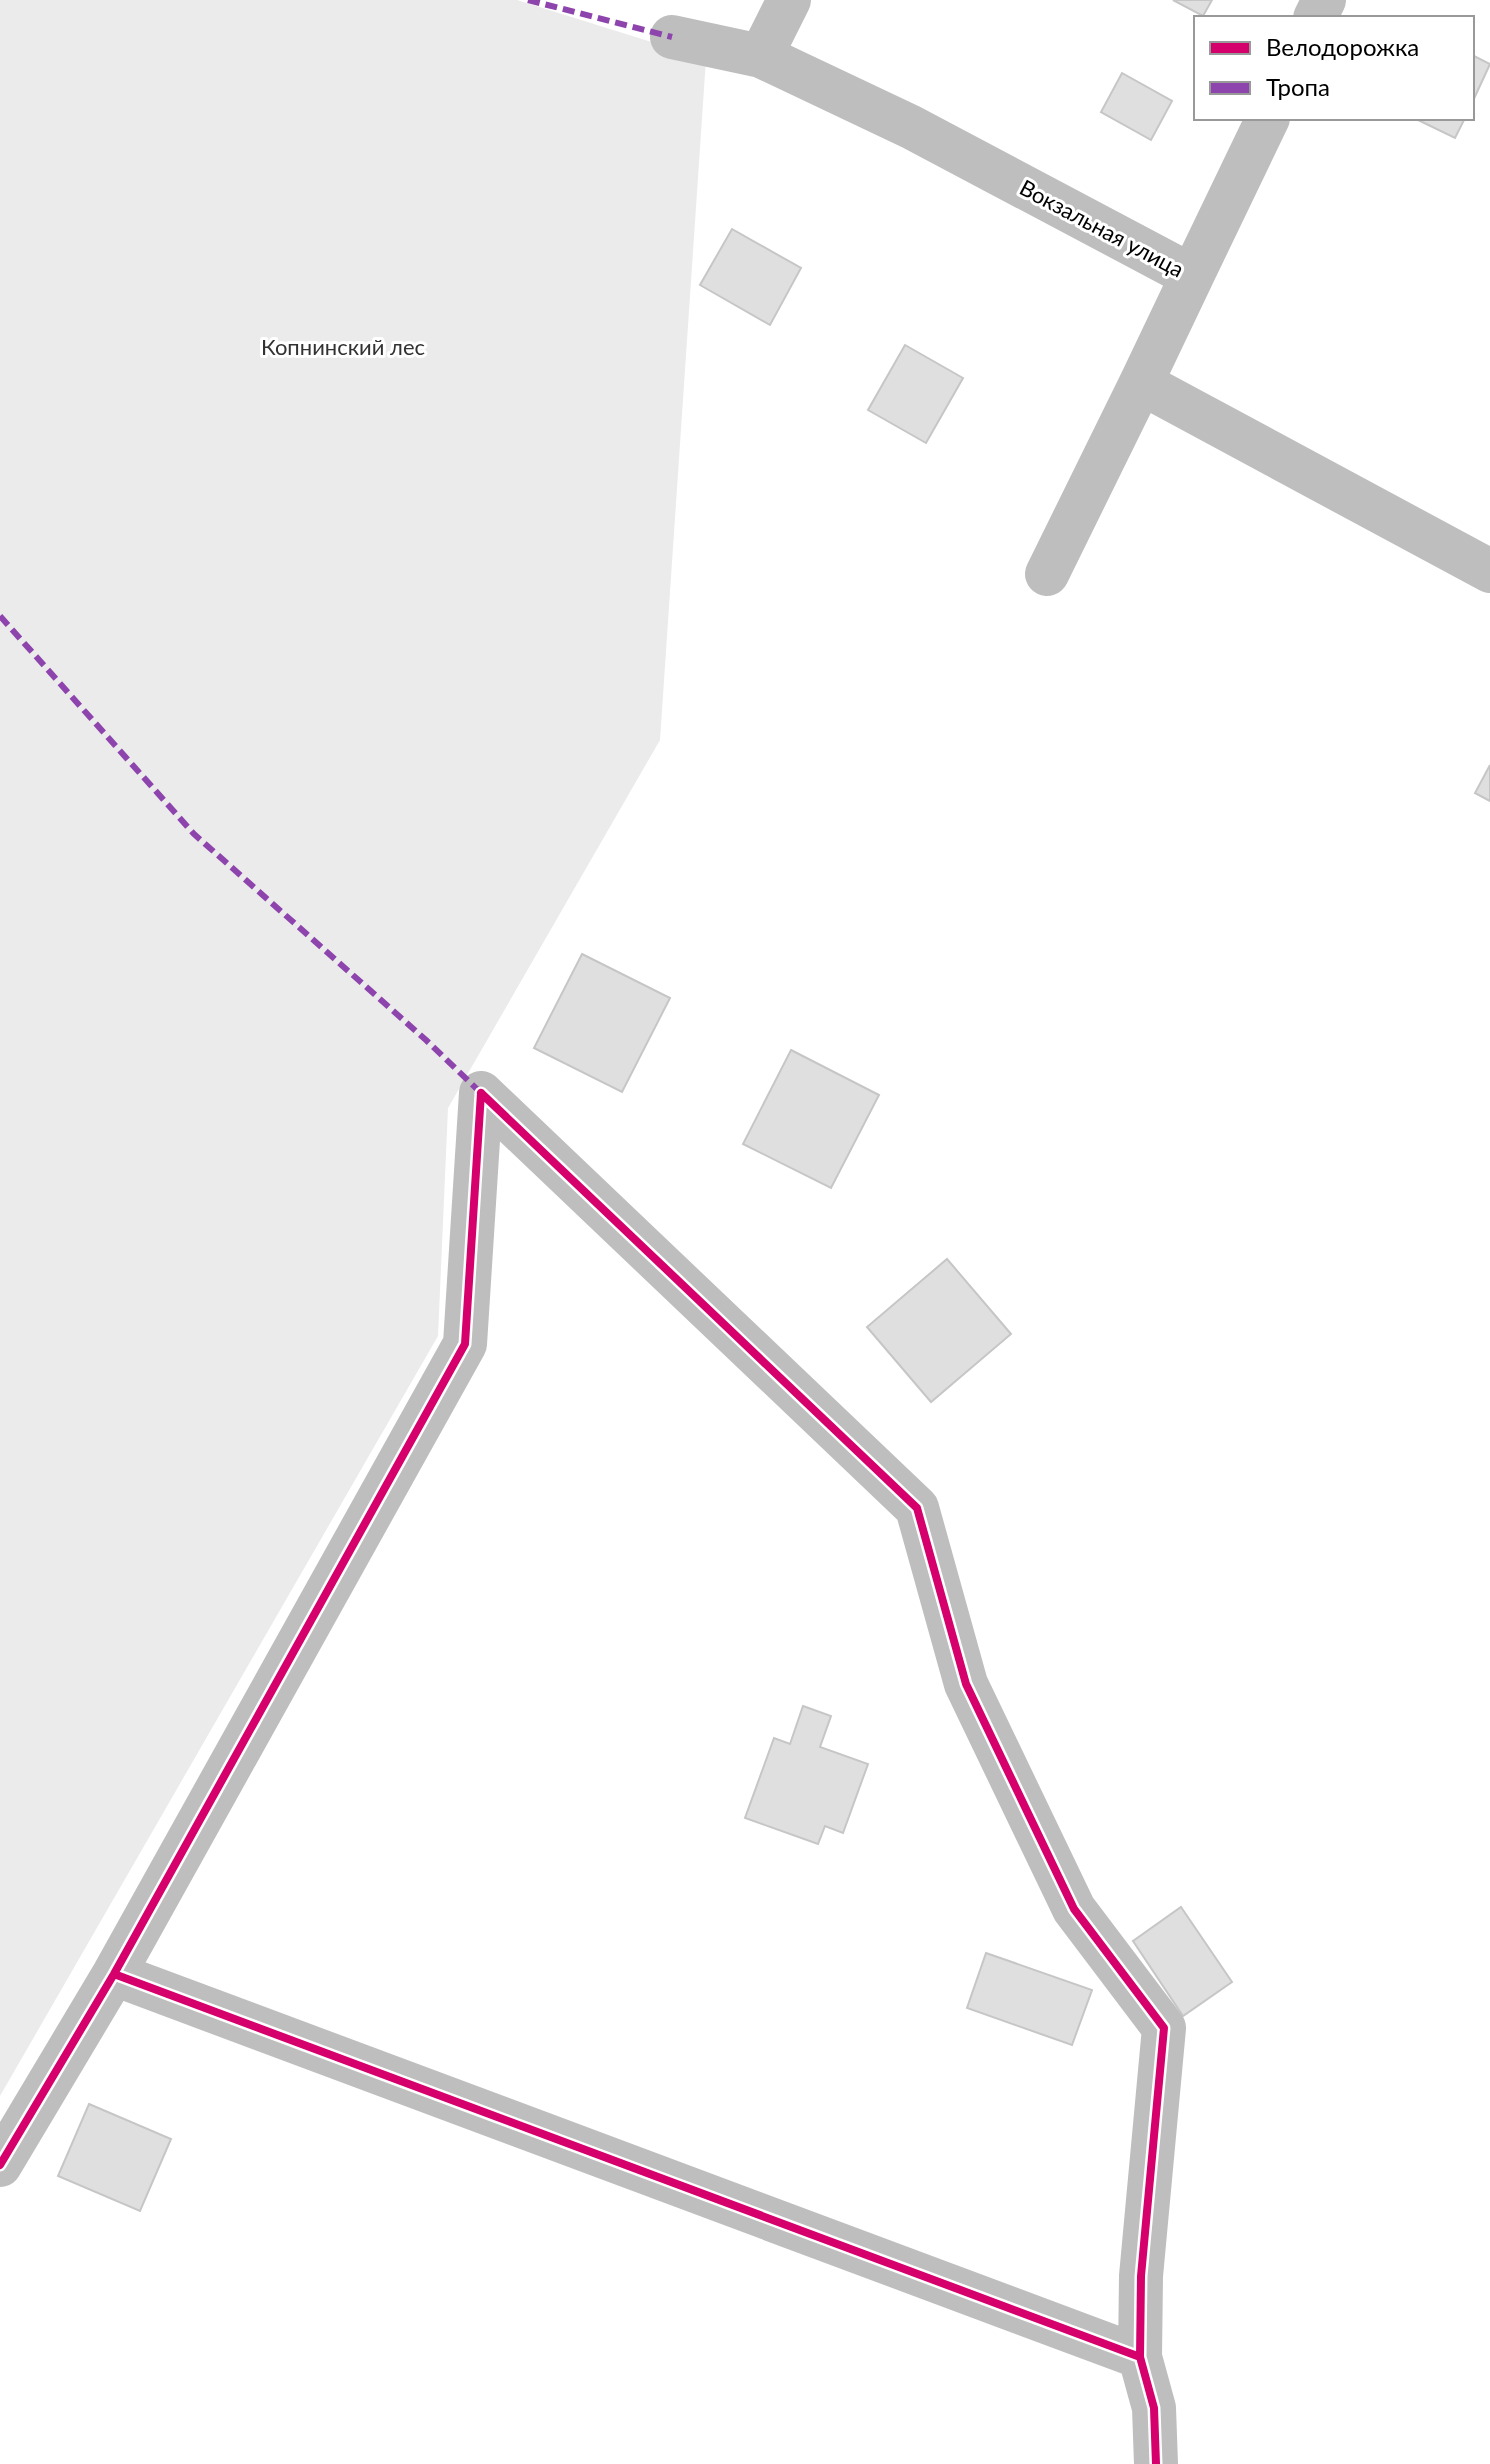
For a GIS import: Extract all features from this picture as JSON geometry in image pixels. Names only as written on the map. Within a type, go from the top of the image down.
[{"type":"street","points":[[761,56],[789,0]]},
{"type":"street","name":"Вокзальная улица","points":[[672,37],[761,56],[911,127],[1192,276],[1047,574]]},
{"type":"street","points":[[1192,276],[1267,120]]},
{"type":"street","points":[[1141,383],[1490,571]]},
{"type":"street","points":[[0,2165],[114,1974],[465,1344],[481,1093],[917,1508],[966,1684],[1074,1909],[1164,2028],[1141,2276],[1140,2357],[1154,2408],[1156,2464]]},
{"type":"street","points":[[114,1974],[1140,2357]]},
{"type":"green space","name":"Копнинский лес","points":[[0,0],[517,0],[706,59],[660,740],[448,1108],[438,1336],[0,2096]]},
{"type":"building","points":[[1173,0],[1212,0],[1203,16]]},
{"type":"building","points":[[1474,56],[1490,64],[1474,99]]},
{"type":"building","points":[[1122,73],[1172,101],[1151,140],[1101,112]]},
{"type":"building","points":[[1418,120],[1464,120],[1455,138]]},
{"type":"building","points":[[732,229],[801,268],[770,325],[700,285]]},
{"type":"building","points":[[905,345],[963,378],[926,443],[868,410]]},
{"type":"building","points":[[1490,765],[1490,801],[1475,793]]},
{"type":"building","points":[[582,954],[670,998],[622,1092],[534,1048]]},
{"type":"building","points":[[791,1050],[879,1095],[831,1188],[743,1144]]},
{"type":"building","points":[[947,1259],[1011,1334],[931,1402],[867,1327]]},
{"type":"building","points":[[803,1706],[831,1716],[820,1747],[868,1764],[843,1833],[825,1826],[818,1844],[745,1818],[774,1738],[790,1744]]},
{"type":"building","points":[[1181,1907],[1232,1982],[1183,2016],[1133,1941]]},
{"type":"building","points":[[986,1953],[1092,1990],[1072,2045],[967,2008]]},
{"type":"building","points":[[89,2104],[171,2139],[140,2211],[58,2176]]},
{"type":"marked path","points":[[528,0],[672,37]]},
{"type":"marked path","points":[[0,616],[194,834],[426,1040],[481,1093]]},
{"type":"cycle path","points":[[481,1093],[917,1508],[966,1684],[1074,1909],[1164,2028],[1141,2276],[1140,2357],[1154,2408],[1156,2464]]},
{"type":"cycle path","points":[[0,2165],[114,1974],[465,1344],[481,1093]]},
{"type":"cycle path","points":[[114,1974],[1140,2357]]}]
